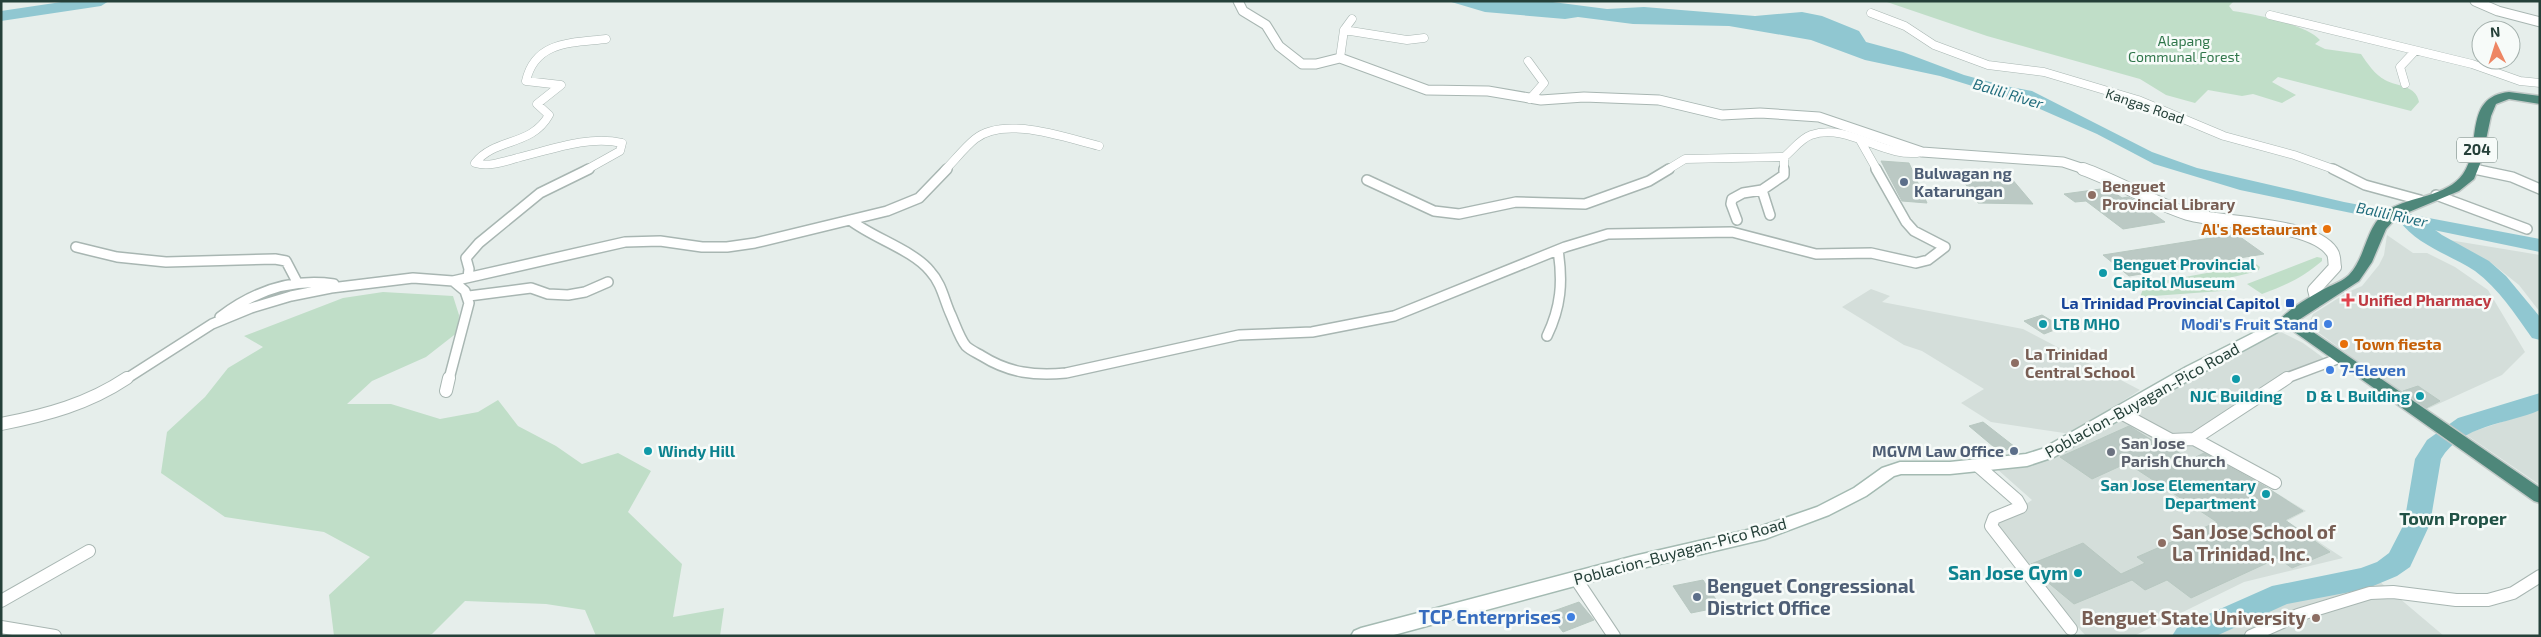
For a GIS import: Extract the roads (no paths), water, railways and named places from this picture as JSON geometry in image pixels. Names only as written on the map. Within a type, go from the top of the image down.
[{"type":"highway","name":"204","points":[[2287,321],[2354,278],[2367,259],[2374,236],[2385,220],[2404,207],[2459,186],[2474,169],[2480,134],[2488,105],[2493,100],[2506,96],[2540,100]]},
{"type":"highway","points":[[2287,321],[2540,497]]},
{"type":"main road","name":"Poblacion-Buyagan-Pico Road","points":[[1368,635],[1576,579],[1759,534],[1823,511],[1860,492],[1888,472],[1900,468],[2014,463],[2048,453],[2192,371],[2287,321]]},
{"type":"street","points":[[1238,1],[1244,11],[1266,25],[1279,46],[1296,60],[1308,65],[1340,58],[1389,75],[1417,88],[1440,91],[1488,91],[1530,99],[1553,100],[1584,97],[1650,99],[1670,101],[1722,116],[1760,113],[1819,117],[1922,152],[2063,162],[2109,178],[2147,198],[2186,213],[2210,220],[2267,225],[2309,236],[2323,244],[2333,253],[2336,260],[2335,267],[2314,290],[2317,301]]},
{"type":"street","points":[[2475,1],[2498,11],[2540,22]]},
{"type":"street","name":"Kangas Road","points":[[1871,13],[1905,26],[1927,42],[1988,65],[2044,72],[2132,98],[2224,136],[2294,155],[2331,168],[2370,187],[2420,200]]},
{"type":"street","points":[[2270,15],[2494,70],[2520,81],[2540,83]]},
{"type":"street","points":[[1340,58],[1344,30],[1352,19]]},
{"type":"street","points":[[1344,30],[1407,40],[1424,38]]},
{"type":"street","points":[[468,277],[469,268],[466,258],[479,243],[540,193],[605,161],[620,151],[622,143],[616,140],[600,140],[504,161],[482,165],[476,163],[485,153],[530,136],[548,120],[549,115],[537,104],[561,85],[526,81],[531,64],[539,54],[566,45],[606,39]]},
{"type":"street","points":[[2406,84],[2400,67],[2415,51]]},
{"type":"street","points":[[1528,61],[1544,83],[1530,99]]},
{"type":"street","points":[[212,324],[265,303],[305,292],[407,279],[436,278],[453,281],[625,242],[660,241],[702,248],[727,247],[850,220],[887,210],[919,198],[976,138],[987,132],[1014,128],[1099,146]]},
{"type":"street","points":[[1367,180],[1434,211],[1459,214],[1516,202],[1585,204],[1649,181],[1685,159],[1703,157],[1784,157],[1799,142],[1816,134],[1838,134],[1903,153],[1913,154],[1922,152]]},
{"type":"street","points":[[850,220],[867,233],[915,258],[930,270],[941,286],[950,314],[966,346],[998,366],[1027,374],[1066,374],[1239,335],[1280,335],[1312,332],[1394,316],[1558,250],[1596,236],[1608,234],[1656,235],[1716,232],[1742,234],[1816,254],[1871,253],[1916,263],[1928,260],[1945,247],[1914,231],[1906,222],[1860,140]]},
{"type":"street","points":[[1737,220],[1731,204],[1732,199],[1744,193],[1762,190],[1784,175],[1784,157]]},
{"type":"street","points":[[2474,169],[2512,177],[2540,189]]},
{"type":"street","points":[[1762,190],[1770,215]]},
{"type":"street","points":[[2436,194],[2527,229]]},
{"type":"street","points":[[76,246],[117,257],[166,262],[280,260],[286,261],[297,282]]},
{"type":"street","points":[[1547,336],[1559,312],[1562,297],[1563,282],[1558,250]]},
{"type":"street","points":[[1,424],[64,410],[90,400],[212,324],[235,304],[254,295],[297,282],[309,281],[342,286]]},
{"type":"street","points":[[453,281],[469,296]]},
{"type":"street","points":[[469,296],[532,288],[548,294],[568,295],[585,292],[608,282]]},
{"type":"street","points":[[446,391],[468,309],[469,296]]},
{"type":"street","points":[[2121,413],[2171,440],[2177,442],[2194,439],[2280,381],[2340,358]]},
{"type":"street","points":[[2194,439],[2275,483]]},
{"type":"street","points":[[1978,466],[2017,500],[2021,507],[1994,518],[1991,526],[2070,629]]},
{"type":"street","points":[[1,601],[89,551]]},
{"type":"street","points":[[2251,636],[2296,615],[2376,592],[2398,592],[2483,601],[2502,597],[2519,590],[2540,576]]},
{"type":"street","points":[[1576,579],[1614,636]]},
{"type":"street","points":[[1,626],[55,636]]},
{"type":"water","name":"Balili River","points":[[1448,1],[1545,1],[1607,9],[1644,7],[1755,16],[1802,12],[1822,16],[1859,31],[1866,42],[1903,52],[1964,75],[2032,91],[2152,152],[2197,168],[2344,202],[2540,239],[2540,252],[2240,190],[2154,164],[2097,134],[2024,102],[1940,76],[1865,60],[1811,40],[1729,26],[1633,24],[1578,17],[1565,19],[1485,12]]},
{"type":"waterway","points":[[1,16],[101,1]]},
{"type":"waterway","name":"Balili River","points":[[2409,220],[2426,234],[2472,260],[2499,280],[2540,333]]},
{"type":"waterway","points":[[2187,636],[2282,594],[2366,578],[2387,569],[2400,560],[2417,524],[2428,459],[2436,446],[2457,429],[2467,424],[2521,409],[2540,401]]},
{"type":"place","name":"Bulwagan ng Katarungan","points":[[1904,182]]},
{"type":"place","name":"Benguet Provincial Library","points":[[2092,195]]},
{"type":"place","name":"Al's Restaurant","points":[[2327,229]]},
{"type":"place","name":"Benguet Provincial Capitol Museum","points":[[2103,273]]},
{"type":"place","name":"Unified Pharmacy","points":[[2348,300]]},
{"type":"place","name":"La Trinidad Provincial Capitol","points":[[2290,303]]},
{"type":"place","name":"LTB MHO","points":[[2043,324]]},
{"type":"place","name":"Modi's Fruit Stand","points":[[2328,324]]},
{"type":"place","name":"Town fiesta","points":[[2344,344]]},
{"type":"place","name":"La Trinidad Central School","points":[[2015,363]]},
{"type":"place","name":"7-Eleven","points":[[2330,370]]},
{"type":"place","name":"NJC Building","points":[[2236,379]]},
{"type":"place","name":"D & L Building","points":[[2420,396]]},
{"type":"place","name":"Windy Hill","points":[[648,451]]},
{"type":"place","name":"MGVM Law Office","points":[[2014,451]]},
{"type":"place","name":"San Jose Parish Church","points":[[2111,452]]},
{"type":"place","name":"San Jose Elementary Department","points":[[2266,494]]},
{"type":"place","name":"San Jose School of La Trinidad, Inc.","points":[[2162,543]]},
{"type":"place","name":"San Jose Gym","points":[[2078,573]]},
{"type":"place","name":"Benguet Congressional District Office","points":[[1697,597]]},
{"type":"place","name":"TCP Enterprises","points":[[1571,617]]},
{"type":"place","name":"Benguet State University","points":[[2316,618]]},
{"type":"district","name":"Town Proper","points":[[2453,519]]},
{"type":"park label","name":"Alapang Communal Forest","points":[[2184,49]]}]
